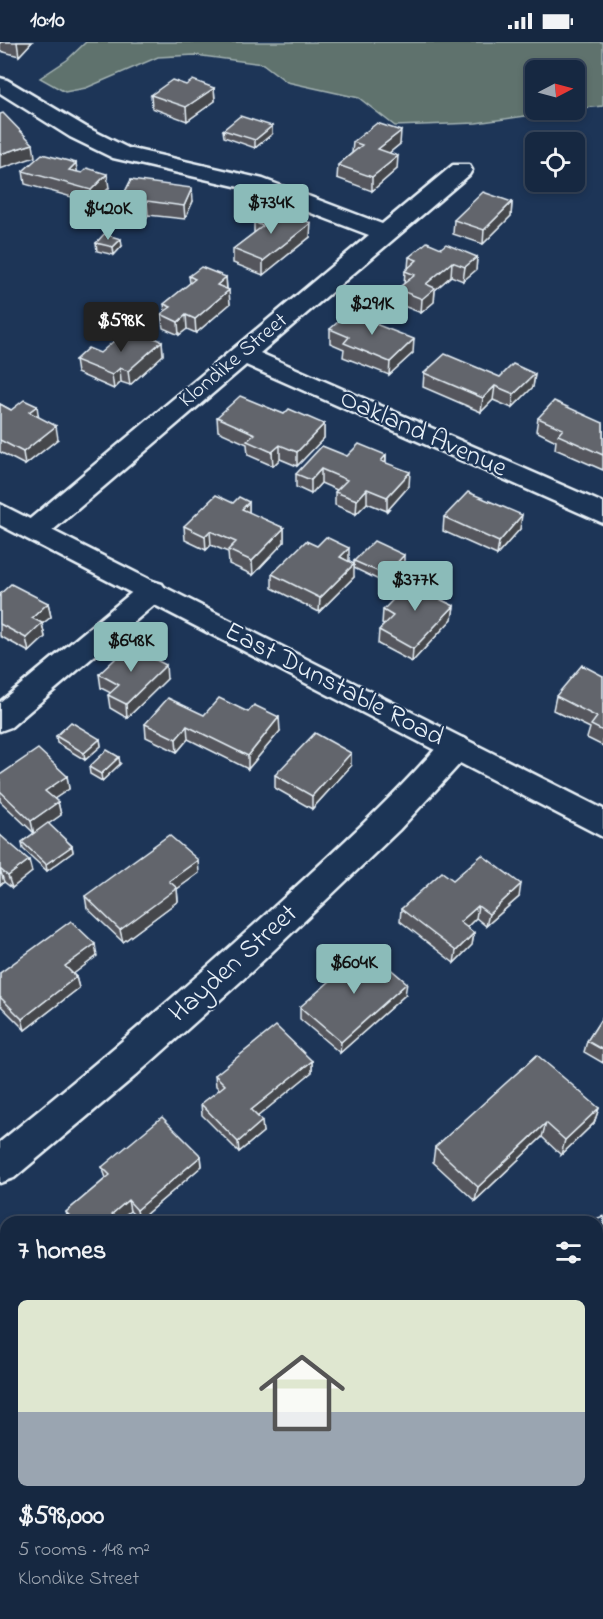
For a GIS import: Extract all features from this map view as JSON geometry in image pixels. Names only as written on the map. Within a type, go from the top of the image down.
[{"type":"street","points":[[0,84],[78,132],[121,153],[255,184],[384,233]]},
{"type":"street","name":"Klondike Street","points":[[35,530],[461,170]]},
{"type":"street","name":"Oakland Avenue","points":[[242,354],[603,514]]},
{"type":"street","name":"East Dunstable Road","points":[[0,513],[603,824]]},
{"type":"street","points":[[0,719],[152,591]]},
{"type":"street","name":"Hayden Street","points":[[0,1165],[74,1106],[230,971],[426,784],[456,748]]},
{"type":"green space","points":[[86,42],[603,42],[603,106],[585,108],[585,60],[525,60],[525,116],[476,123],[395,126],[359,98],[287,82],[263,64],[195,55],[158,57],[86,88],[65,92],[40,78],[67,60]]},
{"type":"building","points":[[172,80],[186,85],[193,80],[214,88],[186,107],[151,95]]},
{"type":"building","points":[[3,113],[33,144],[0,154],[0,114]]},
{"type":"building","points":[[240,116],[272,126],[255,140],[223,130]]},
{"type":"building","points":[[377,123],[401,131],[378,149],[398,156],[372,177],[338,165],[362,145],[353,142]]},
{"type":"building","points":[[42,154],[76,163],[69,170],[82,173],[87,168],[107,174],[91,190],[23,171]]},
{"type":"building","points":[[131,180],[192,188],[184,206],[147,201],[143,209],[118,206]]},
{"type":"building","points":[[483,192],[512,202],[484,230],[454,220]]},
{"type":"building","points":[[266,213],[279,218],[285,213],[311,223],[263,261],[233,249],[263,226],[254,222]]},
{"type":"building","points":[[104,234],[121,239],[113,247],[96,243]]},
{"type":"building","points":[[427,242],[441,248],[446,244],[477,257],[465,267],[452,262],[426,284],[435,288],[422,299],[397,289],[415,275],[405,271],[417,260],[409,257]]},
{"type":"building","points":[[201,267],[226,277],[217,285],[229,290],[195,319],[186,315],[178,322],[161,314],[171,307],[164,304],[195,279],[189,276]]},
{"type":"building","points":[[365,311],[377,316],[370,322],[414,339],[390,362],[344,343],[349,337],[330,329],[348,313],[358,317]]},
{"type":"building","points":[[129,328],[162,341],[128,371],[120,368],[112,375],[75,360],[88,348],[100,353]]},
{"type":"building","points":[[445,354],[500,377],[513,364],[535,374],[514,394],[495,386],[483,398],[424,373]]},
{"type":"building","points":[[240,396],[284,414],[289,409],[324,424],[297,452],[280,445],[272,452],[247,441],[255,434],[217,417]]},
{"type":"building","points":[[24,400],[37,406],[29,412],[56,426],[23,452],[0,440],[0,404],[11,410]]},
{"type":"building","points":[[554,401],[603,423],[603,455],[558,435],[563,429],[538,418]]},
{"type":"building","points":[[359,444],[386,455],[381,461],[410,472],[387,497],[367,489],[357,500],[335,492],[347,480],[321,469],[311,480],[296,474],[322,446],[347,456]]},
{"type":"building","points":[[468,492],[522,515],[499,542],[444,517]]},
{"type":"building","points":[[216,495],[233,503],[239,497],[249,502],[242,509],[284,528],[252,561],[228,550],[236,542],[210,531],[205,536],[184,526]]},
{"type":"building","points":[[326,537],[349,548],[340,557],[354,564],[320,598],[272,574],[306,541],[317,546]]},
{"type":"building","points":[[374,541],[404,555],[386,575],[354,561]]},
{"type":"building","points":[[417,575],[443,588],[435,597],[454,606],[413,649],[379,630],[393,616],[383,610]]},
{"type":"building","points":[[11,584],[48,603],[32,618],[42,623],[26,638],[0,624],[0,594]]},
{"type":"building","points":[[129,646],[166,665],[126,704],[108,695],[119,685],[99,674]]},
{"type":"building","points":[[582,665],[603,676],[603,731],[591,725],[597,717],[556,696]]},
{"type":"building","points":[[168,698],[204,715],[219,698],[248,712],[254,705],[279,717],[248,756],[187,726],[176,739],[145,724]]},
{"type":"building","points":[[71,722],[100,739],[84,753],[56,736]]},
{"type":"building","points":[[315,733],[351,753],[312,796],[275,775]]},
{"type":"building","points":[[38,749],[67,776],[45,791],[58,802],[31,821],[0,791],[0,775]]},
{"type":"building","points":[[107,750],[119,757],[101,774],[89,767]]},
{"type":"building","points":[[48,823],[72,846],[46,864],[22,842]]},
{"type":"building","points":[[0,835],[29,860],[8,876],[0,869]]},
{"type":"building","points":[[169,835],[198,860],[169,881],[177,888],[120,930],[85,896]]},
{"type":"building","points":[[482,855],[521,884],[489,914],[478,906],[460,922],[474,933],[456,951],[401,909],[442,872],[453,880]]},
{"type":"building","points":[[71,921],[95,944],[65,966],[76,977],[22,1019],[0,997],[0,973]]},
{"type":"building","points":[[367,949],[407,983],[341,1042],[300,1007]]},
{"type":"building","points":[[603,1016],[603,1050],[587,1041]]},
{"type":"building","points":[[276,1026],[312,1061],[251,1110],[262,1121],[238,1142],[201,1104],[225,1085],[215,1075]]},
{"type":"building","points":[[537,1055],[599,1108],[565,1140],[546,1123],[478,1187],[435,1147]]},
{"type":"building","points":[[162,1117],[201,1156],[137,1210],[128,1200],[112,1214],[114,1216],[70,1216],[66,1212],[110,1175],[102,1167]]}]
